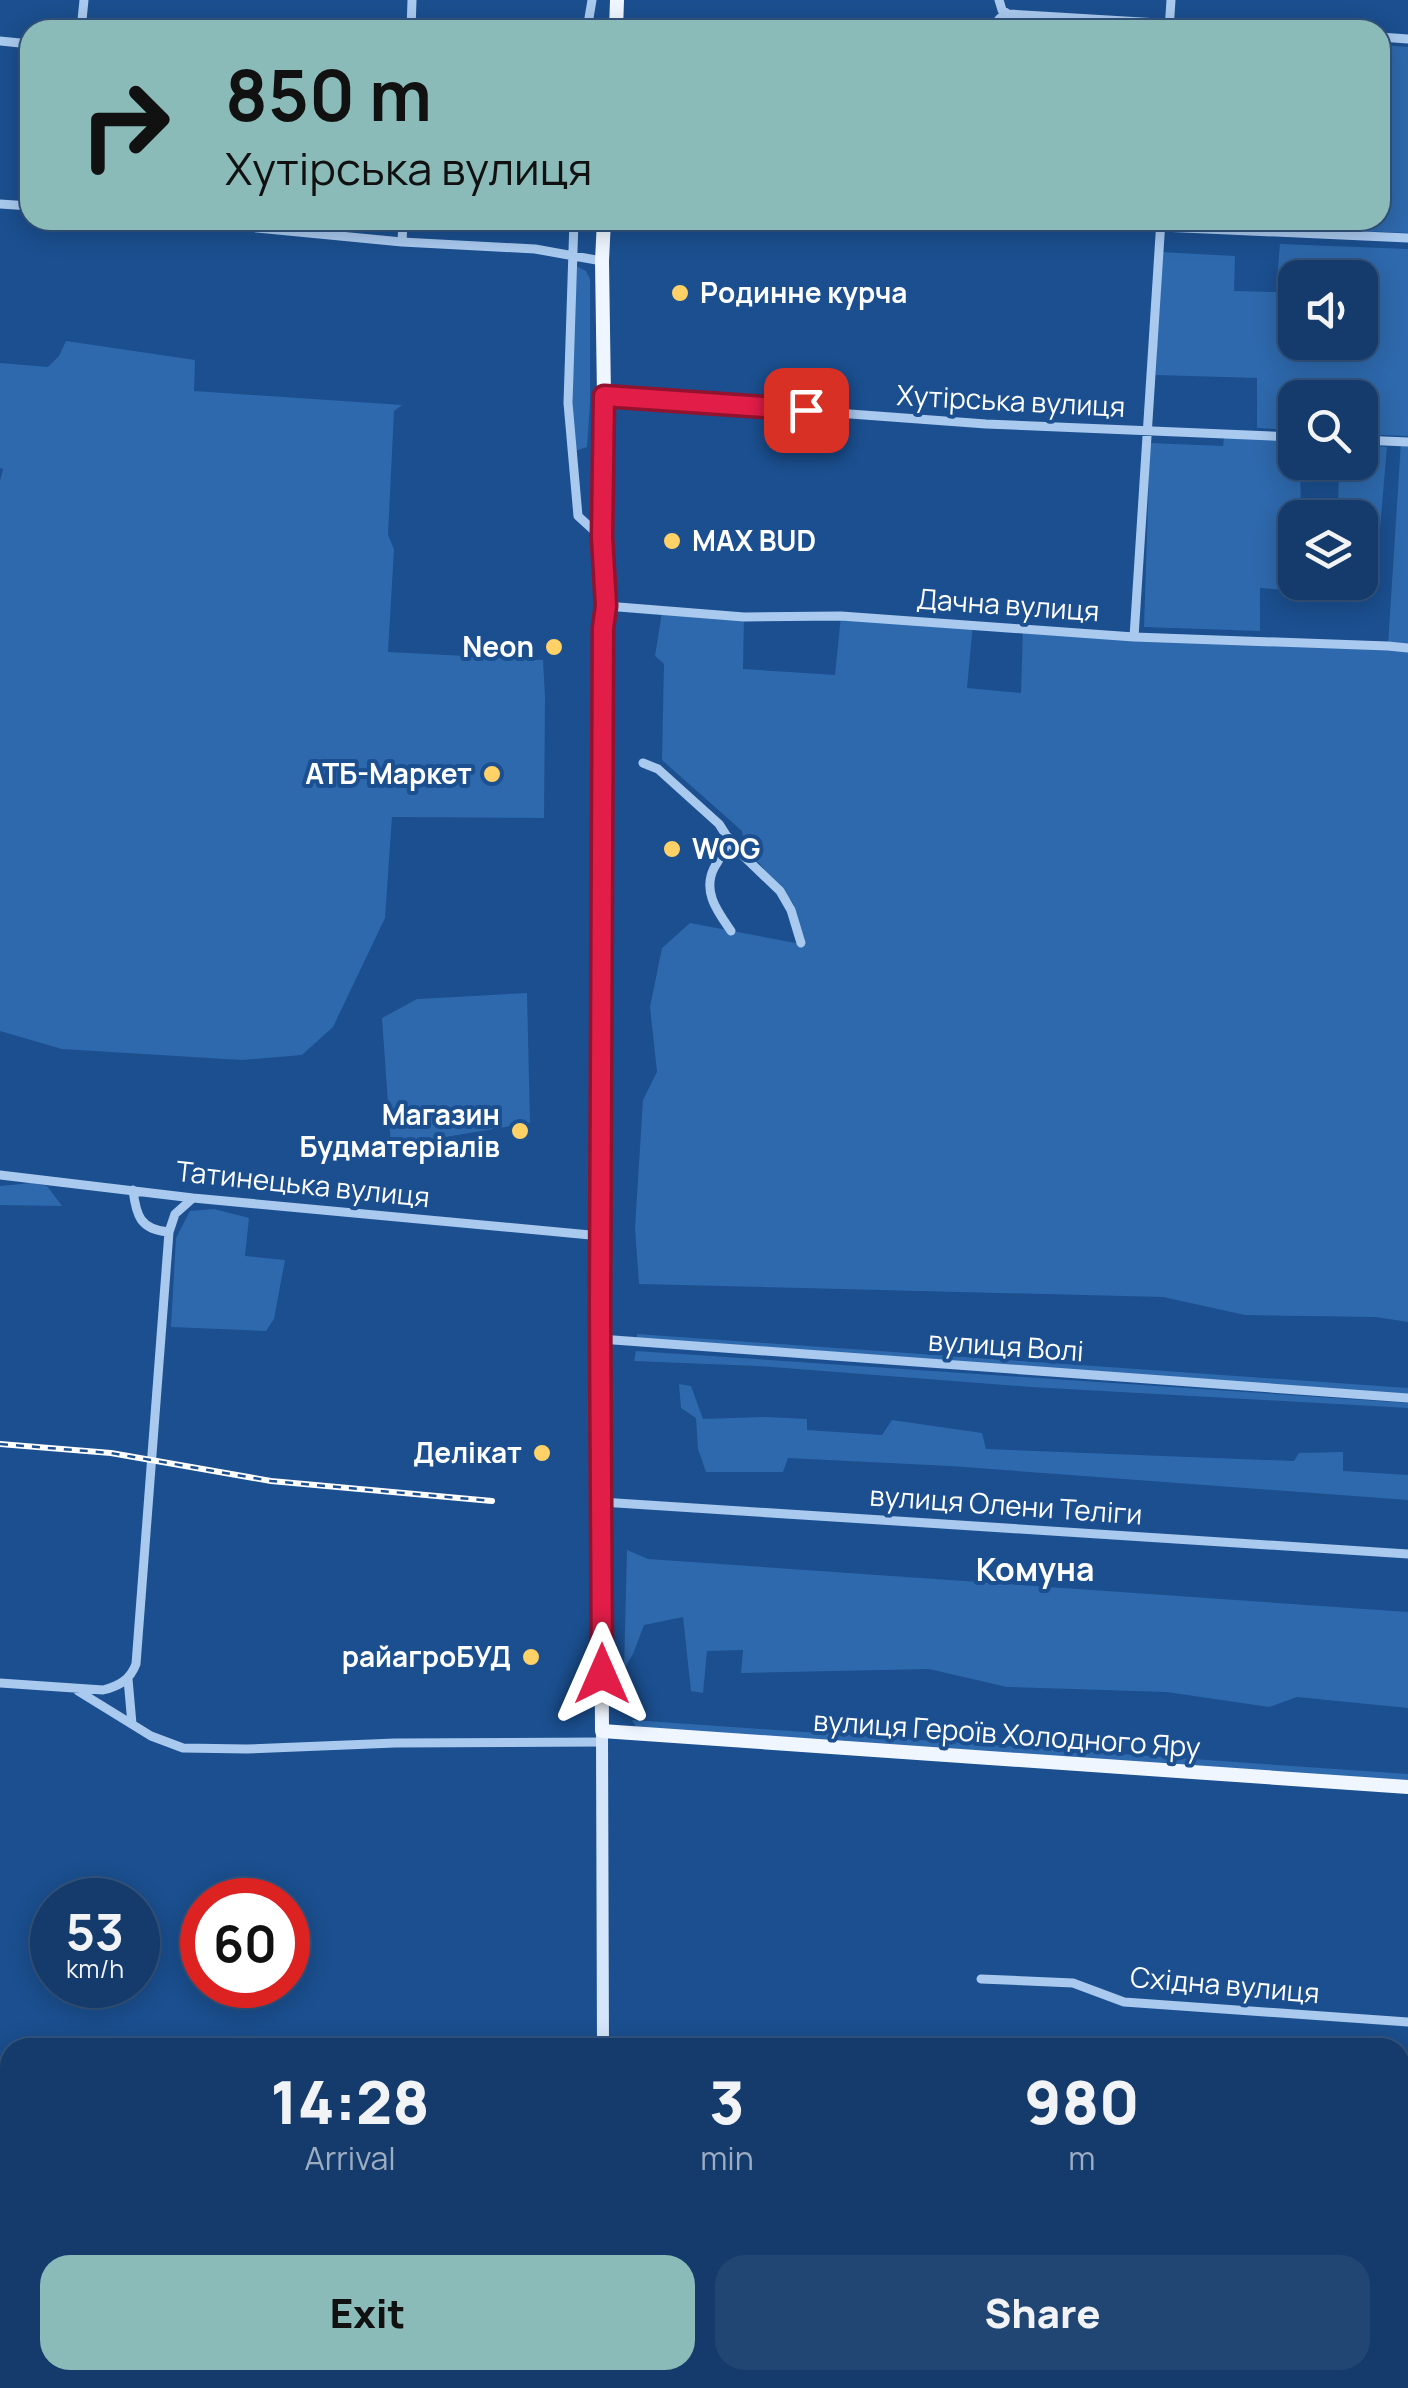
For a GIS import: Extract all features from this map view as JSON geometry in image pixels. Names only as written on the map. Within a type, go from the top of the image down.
[{"type":"main road","points":[[603,2038],[600,1339],[606,606],[602,537],[604,230]]},
{"type":"main road","name":"вулиця Героїв Холодного Яру","points":[[602,1737],[1408,1787]]},
{"type":"street","points":[[999,0],[1008,14]]},
{"type":"street","points":[[998,20],[1008,14],[1088,20]]},
{"type":"street","points":[[278,230],[535,249],[602,261]]},
{"type":"street","points":[[402,242],[403,230]]},
{"type":"street","points":[[573,230],[568,403],[578,516],[602,537]]},
{"type":"street","points":[[1134,636],[1161,230]]},
{"type":"street","points":[[1267,230],[1408,238]]},
{"type":"street","name":"Хутірська вулиця","points":[[604,396],[986,424],[1278,437]]},
{"type":"street","points":[[1378,441],[1408,442]]},
{"type":"street","name":"Дачна вулиця","points":[[606,606],[744,617],[860,617],[1134,636],[1408,648]]},
{"type":"street","points":[[643,763],[658,768],[719,824],[733,846],[780,891],[791,910],[801,944]]},
{"type":"street","points":[[728,837],[725,854],[710,878],[708,889],[731,931]]},
{"type":"street","name":"Татинецька вулиця","points":[[0,1175],[194,1198],[601,1236]]},
{"type":"street","points":[[133,1190],[140,1218],[159,1232],[169,1232]]},
{"type":"street","points":[[76,1690],[116,1686],[128,1679],[136,1664],[169,1232],[175,1214],[194,1198]]},
{"type":"street","name":"вулиця Волі","points":[[600,1339],[1408,1398]]},
{"type":"street","name":"вулиця Олени Теліги","points":[[600,1502],[1408,1554]]},
{"type":"street","points":[[128,1679],[132,1724]]},
{"type":"street","name":"вулиця Героїв Холодного Яру","points":[[0,1683],[76,1690],[164,1742],[188,1748],[602,1737]]},
{"type":"street","name":"Східна вулиця","points":[[982,1979],[1073,1983],[1124,2002],[1408,2022]]},
{"type":"shaded area","points":[[1390,46],[1408,47],[1408,233],[1338,230],[1390,230]]},
{"type":"shaded area","points":[[1280,244],[1408,249],[1408,436],[1378,435],[1378,380],[1278,380],[1278,429],[1257,428],[1257,378],[1156,375],[1160,252],[1235,256],[1234,291],[1276,292],[1278,268],[1278,360],[1378,360],[1378,260],[1279,260]]},
{"type":"shaded area","points":[[574,265],[586,271],[590,279],[587,447],[575,451],[572,437]]},
{"type":"shaded area","points":[[66,341],[195,360],[194,391],[402,405],[394,411],[388,535],[394,549],[388,652],[543,660],[544,818],[392,817],[385,918],[333,1027],[302,1055],[242,1060],[62,1049],[0,1031],[0,363],[48,367]]},
{"type":"shaded area","points":[[1224,437],[1278,440],[1278,480],[1300,480],[1301,500],[1278,500],[1278,589],[1260,588],[1260,631],[1144,627],[1150,443],[1223,446]]},
{"type":"shaded area","points":[[1401,442],[1408,442],[1408,1322],[1376,1317],[1245,1315],[1163,1297],[639,1284],[635,1228],[643,1100],[657,1072],[650,1007],[662,948],[690,923],[806,945],[793,903],[745,851],[742,831],[662,760],[664,664],[655,656],[662,612],[744,617],[743,669],[835,675],[841,616],[973,624],[967,688],[1021,693],[1023,627],[1388,645]]},
{"type":"shaded area","points":[[1378,446],[1387,447],[1378,552],[1378,500],[1338,500],[1339,480],[1378,480]]},
{"type":"shaded area","points":[[527,993],[530,1123],[391,1146],[382,1018],[417,999]]},
{"type":"shaded area","points":[[0,1186],[47,1186],[62,1206],[0,1205]]},
{"type":"shaded area","points":[[214,1209],[249,1218],[245,1256],[285,1260],[274,1319],[266,1331],[171,1327],[176,1238],[190,1211]]},
{"type":"shaded area","points":[[637,1334],[1408,1388],[1408,1395],[637,1340]]},
{"type":"shaded area","points":[[636,1351],[1408,1403],[1408,1408],[634,1361]]},
{"type":"shaded area","points":[[679,1384],[691,1386],[703,1419],[807,1419],[807,1430],[882,1435],[892,1420],[982,1433],[986,1449],[1294,1461],[1299,1453],[1343,1452],[1343,1471],[1408,1475],[1408,1500],[788,1458],[783,1472],[706,1472],[698,1449],[696,1418],[681,1408]]},
{"type":"shaded area","points":[[627,1550],[648,1559],[1408,1612],[1408,1708],[1297,1697],[1269,1707],[1167,1692],[1007,1687],[929,1669],[741,1673],[743,1650],[707,1651],[703,1693],[691,1691],[683,1617],[644,1625],[624,1669]]},
{"type":"shaded area","points":[[632,1720],[1408,1774],[1408,1782],[636,1727]]},
{"type":"railway","points":[[0,1444],[111,1453],[271,1481],[492,1501]]},
{"type":"place","name":"Родинне курча","points":[[680,293]]},
{"type":"place","name":"MAX BUD","points":[[672,541]]},
{"type":"place","name":"Neon","points":[[554,647]]},
{"type":"place","name":"АТБ-Маркет","points":[[492,774]]},
{"type":"place","name":"WOG","points":[[672,849]]},
{"type":"place","name":"Магазин Будматеріалів","points":[[520,1131]]},
{"type":"place","name":"Делікат","points":[[542,1453]]},
{"type":"place","name":"райагроБУД","points":[[531,1657]]},
{"type":"district","name":"Комуна","points":[[1035,1570]]},
{"type":"route","points":[[602,1674],[604,396],[806,410]]}]
